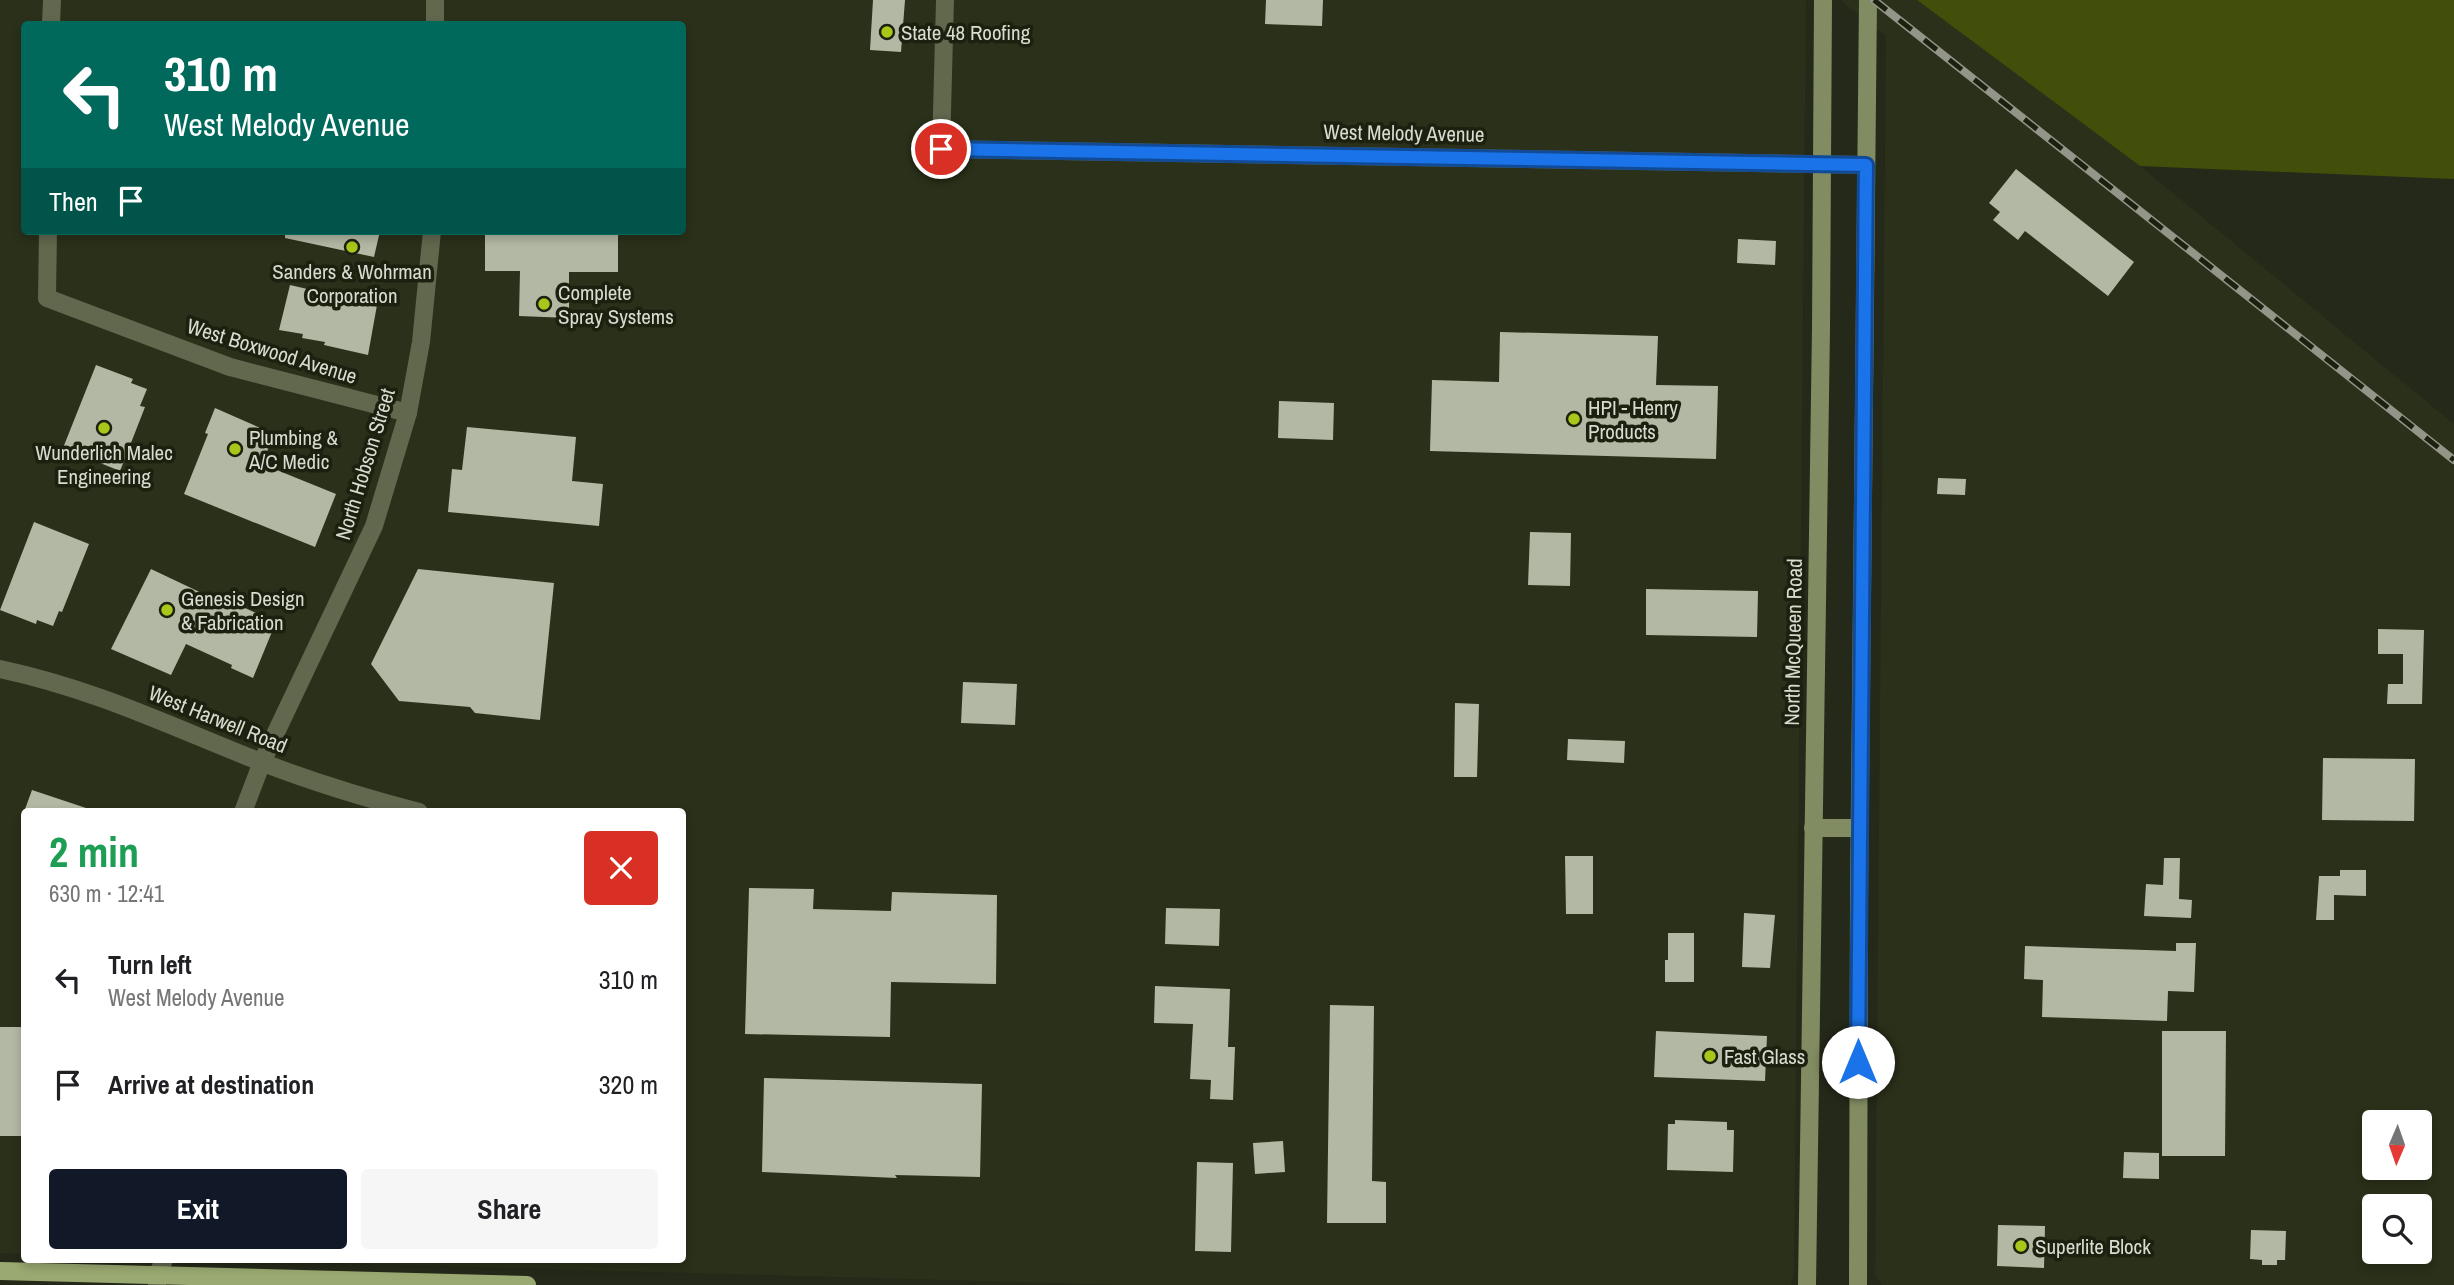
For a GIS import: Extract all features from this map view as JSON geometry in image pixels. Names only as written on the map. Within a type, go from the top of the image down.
[{"type":"main road","name":"North McQueen Road","points":[[1807,1285],[1823,0]]},
{"type":"main road","points":[[1858,1285],[1868,0]]},
{"type":"main road","points":[[1813,828],[1860,828]]},
{"type":"main road","points":[[0,1271],[157,1270],[527,1285]]},
{"type":"street","points":[[51,21],[52,0]]},
{"type":"street","points":[[435,0],[435,21]]},
{"type":"street","name":"West Melody Avenue","points":[[945,0],[941,149],[1866,165]]},
{"type":"street","name":"West Boxwood Avenue","points":[[48,235],[47,298],[230,367],[408,413]]},
{"type":"street","name":"North Hobson Street","points":[[245,808],[262,762],[374,526],[408,413],[421,342],[432,235]]},
{"type":"street","name":"West Harwell Road","points":[[0,670],[47,679],[111,700],[262,762],[353,795],[403,808]]},
{"type":"shaded area","points":[[0,0],[1806,0],[1794,1272],[1791,1285],[1122,1285],[334,1263],[686,1263],[686,808],[21,808],[21,1254],[0,1253]]},
{"type":"shaded area","points":[[1840,0],[1917,0],[2140,166],[2454,424],[2454,1285],[1882,1285],[1875,1274],[1886,36]]},
{"type":"green space","points":[[1917,0],[2454,0],[2454,179],[2140,166]]},
{"type":"building","name":"State 48 Roofing","points":[[873,0],[905,0],[901,52],[870,50]]},
{"type":"building","points":[[1266,0],[1323,0],[1322,26],[1265,24]]},
{"type":"building","points":[[2016,169],[2134,262],[2108,296],[2025,231],[2018,240],[1993,220],[2000,212],[1989,203]]},
{"type":"building","name":"Sanders & Wohrman Corporation","points":[[285,235],[379,235],[374,257],[285,238]]},
{"type":"building","points":[[485,235],[618,235],[618,272],[569,272],[569,318],[519,316],[520,271],[485,271]]},
{"type":"building","points":[[1738,239],[1776,241],[1775,265],[1737,263]]},
{"type":"building","points":[[290,285],[377,305],[368,355],[302,338],[303,334],[279,330]]},
{"type":"building","name":"HPI - Henry Products","points":[[1500,332],[1658,336],[1656,385],[1718,386],[1716,459],[1430,451],[1432,380],[1499,382]]},
{"type":"building","name":"Wunderlich Malec Engineering","points":[[96,365],[133,379],[131,383],[147,389],[140,406],[145,407],[120,471],[63,448]]},
{"type":"building","points":[[1279,401],[1334,403],[1333,440],[1278,438]]},
{"type":"building","points":[[215,408],[274,434],[262,464],[336,494],[315,547],[184,494],[208,434],[205,433]]},
{"type":"building","points":[[467,427],[576,437],[572,481],[603,484],[599,526],[448,512],[452,469],[462,470]]},
{"type":"building","points":[[1938,478],[1966,479],[1965,495],[1937,494]]},
{"type":"building","points":[[34,522],[89,544],[62,612],[59,611],[53,626],[37,620],[36,624],[0,610]]},
{"type":"building","points":[[1530,532],[1571,533],[1570,586],[1528,585]]},
{"type":"building","points":[[151,569],[208,596],[210,592],[276,622],[253,678],[186,644],[171,675],[111,649]]},
{"type":"building","points":[[418,569],[554,583],[540,720],[475,713],[470,707],[399,701],[371,664]]},
{"type":"building","points":[[1646,589],[1758,591],[1757,637],[1646,635]]},
{"type":"building","points":[[2378,629],[2424,630],[2422,704],[2387,704],[2388,684],[2403,684],[2403,654],[2378,654]]},
{"type":"building","points":[[963,682],[1017,684],[1015,725],[961,723]]},
{"type":"building","points":[[1455,703],[1479,704],[1477,777],[1454,777]]},
{"type":"building","points":[[1568,739],[1625,741],[1624,763],[1567,760]]},
{"type":"building","points":[[2323,758],[2415,759],[2414,821],[2322,820]]},
{"type":"building","points":[[32,790],[86,808],[25,808]]},
{"type":"building","points":[[1565,856],[1593,856],[1593,914],[1566,914]]},
{"type":"building","points":[[2164,858],[2180,858],[2179,899],[2192,900],[2191,918],[2144,916],[2146,884],[2163,885]]},
{"type":"building","points":[[2340,870],[2366,870],[2366,896],[2334,895],[2334,920],[2316,920],[2319,876],[2340,876]]},
{"type":"building","points":[[749,888],[814,889],[813,909],[891,911],[892,892],[997,895],[996,984],[891,982],[890,1037],[745,1034]]},
{"type":"building","points":[[1166,908],[1220,909],[1219,946],[1165,944]]},
{"type":"building","points":[[1744,913],[1775,915],[1770,968],[1742,967]]},
{"type":"building","points":[[1668,933],[1694,933],[1694,982],[1665,982]]},
{"type":"building","points":[[2176,943],[2196,943],[2194,992],[2168,991],[2167,1021],[2042,1017],[2043,980],[2024,979],[2025,946],[2176,951]]},
{"type":"building","points":[[1155,986],[1230,989],[1228,1047],[1235,1047],[1233,1100],[1210,1099],[1211,1080],[1190,1079],[1193,1024],[1154,1023]]},
{"type":"building","points":[[1330,1005],[1374,1006],[1372,1181],[1386,1182],[1386,1223],[1327,1223]]},
{"type":"building","points":[[0,1027],[21,1027],[21,1136],[0,1136]]},
{"type":"building","name":"Fast Glass","points":[[1656,1031],[1767,1036],[1765,1081],[1654,1077]]},
{"type":"building","points":[[2162,1031],[2226,1031],[2225,1156],[2162,1156]]},
{"type":"building","points":[[764,1078],[982,1084],[980,1177],[895,1175],[897,1178],[762,1172]]},
{"type":"building","points":[[1675,1120],[1727,1122],[1727,1130],[1734,1130],[1733,1172],[1667,1170],[1668,1124],[1675,1124]]},
{"type":"building","points":[[1283,1141],[1285,1172],[1255,1174],[1253,1143]]},
{"type":"building","points":[[2124,1152],[2159,1153],[2159,1179],[2123,1178]]},
{"type":"building","points":[[1197,1162],[1233,1163],[1231,1252],[1195,1251]]},
{"type":"building","name":"Superlite Block","points":[[1998,1225],[2045,1226],[2044,1268],[1997,1266]]},
{"type":"building","points":[[2251,1230],[2286,1231],[2285,1260],[2277,1260],[2277,1265],[2262,1265],[2262,1260],[2250,1259]]},
{"type":"railway","points":[[1874,0],[2454,460]]},
{"type":"place","name":"State 48 Roofing","points":[[887,32]]},
{"type":"place","name":"Sanders & Wohrman Corporation","points":[[352,247]]},
{"type":"place","name":"Complete Spray Systems","points":[[544,304]]},
{"type":"place","name":"HPI - Henry Products","points":[[1574,419]]},
{"type":"place","name":"Wunderlich Malec Engineering","points":[[104,428]]},
{"type":"place","name":"Plumbing & A/C Medic","points":[[235,449]]},
{"type":"place","name":"Genesis Design & Fabrication","points":[[167,610]]},
{"type":"place","name":"Fast Glass","points":[[1710,1056]]},
{"type":"place","name":"Superlite Block","points":[[2021,1246]]},
{"type":"route","points":[[941,149],[1866,165],[1858,1062]]}]
